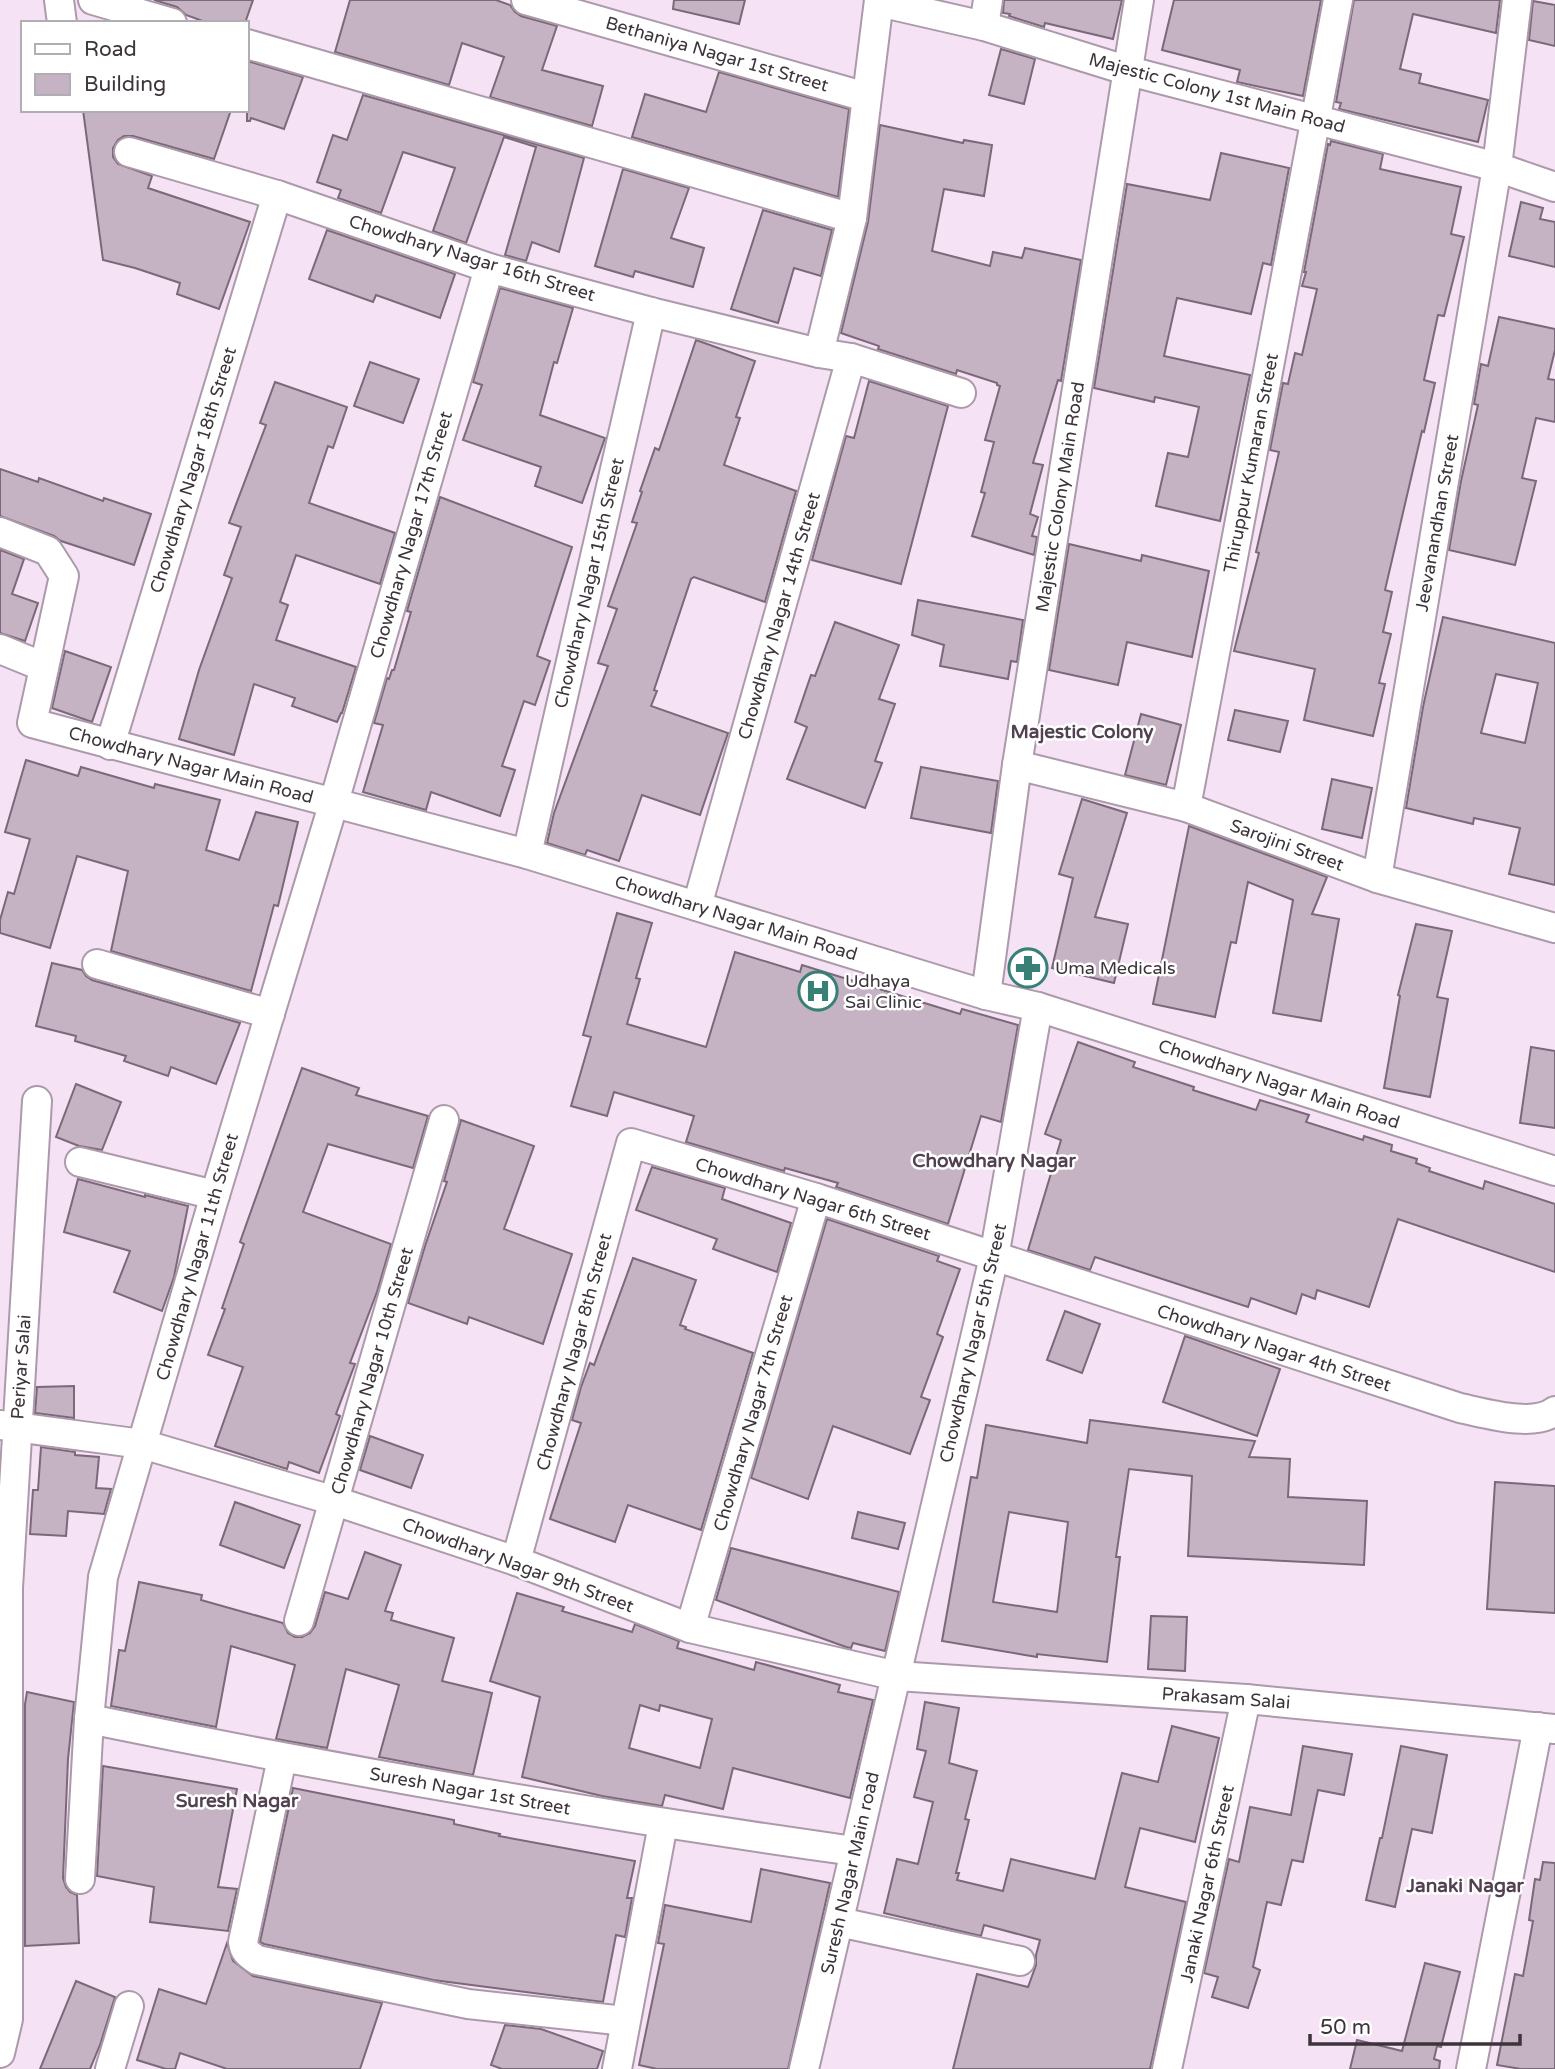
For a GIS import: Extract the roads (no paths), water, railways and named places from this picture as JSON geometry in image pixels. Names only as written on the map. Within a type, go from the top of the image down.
[{"type":"street","points":[[59,0],[62,21]]},
{"type":"street","points":[[93,0],[165,21]]},
{"type":"street","name":"Bethaniya Nagar 1st Street","points":[[526,0],[866,97]]},
{"type":"street","name":"Majestic Colony Main Road","points":[[986,995],[1017,765],[1139,0]]},
{"type":"street","name":"Thiruppur Kumaran Street","points":[[1186,807],[1338,0]]},
{"type":"street","name":"Jeevanandhan Street","points":[[1377,878],[1497,167],[1517,0]]},
{"type":"street","points":[[879,1],[852,218],[819,353],[851,358],[961,393]]},
{"type":"street","name":"Majestic Colony 1st Main Road","points":[[879,1],[986,13],[1129,71],[1497,167],[1555,187]]},
{"type":"street","points":[[248,44],[852,218]]},
{"type":"street","name":"Chowdhary Nagar 16th Street","points":[[129,152],[277,195],[489,268],[651,312],[819,353]]},
{"type":"street","name":"Chowdhary Nagar 18th Street","points":[[110,745],[277,195]]},
{"type":"street","name":"Chowdhary Nagar 17th Street","points":[[334,803],[489,268]]},
{"type":"street","name":"Chowdhary Nagar 15th Street","points":[[527,854],[651,312]]},
{"type":"street","name":"Chowdhary Nagar 14th Street","points":[[697,906],[851,358]]},
{"type":"street","points":[[0,532],[48,551],[64,576],[44,667],[0,649]]},
{"type":"street","name":"Chowdhary Nagar Main Road","points":[[44,667],[32,723],[527,854],[986,995],[1038,1007],[1555,1171]]},
{"type":"street","name":"Sarojini Street","points":[[1017,765],[1186,807],[1377,878],[1555,928]]},
{"type":"street","name":"Chowdhary Nagar 11th Street","points":[[80,1879],[89,1719],[103,1577],[334,803]]},
{"type":"street","points":[[97,964],[270,1014]]},
{"type":"street","name":"Chowdhary Nagar 5th Street","points":[[897,1676],[994,1257],[1038,1007]]},
{"type":"street","name":"Periyar Salai","points":[[0,2053],[8,2019],[4,1926],[4,1587],[8,1426],[37,1101]]},
{"type":"street","name":"Chowdhary Nagar 10th Street","points":[[299,1621],[444,1121]]},
{"type":"street","name":"Chowdhary Nagar 6th Street","points":[[631,1143],[816,1198],[994,1257]]},
{"type":"street","name":"Chowdhary Nagar 8th Street","points":[[516,1561],[631,1143]]},
{"type":"street","points":[[80,1162],[215,1195]]},
{"type":"street","name":"Chowdhary Nagar 7th Street","points":[[690,1628],[816,1198]]},
{"type":"street","name":"Chowdhary Nagar 4th Street","points":[[994,1257],[1460,1408],[1526,1419],[1550,1415],[1555,1411]]},
{"type":"street","name":"Chowdhary Nagar 9th Street","points":[[8,1426],[142,1444],[335,1501],[516,1561],[690,1628],[897,1676]]},
{"type":"street","name":"Prakasam Salai","points":[[897,1676],[1246,1699],[1547,1728]]},
{"type":"street","name":"Suresh Nagar Main road","points":[[804,2069],[897,1676]]},
{"type":"street","name":"Janaki Nagar 6th Street","points":[[1167,2069],[1246,1699]]},
{"type":"street","name":"Suresh Nagar 1st Street","points":[[89,1719],[282,1758],[663,1824],[854,1851]]},
{"type":"street","points":[[1471,2069],[1547,1728]]},
{"type":"street","points":[[282,1758],[243,1942],[248,1954],[257,1960],[468,2004],[625,2021]]},
{"type":"street","points":[[617,2069],[663,1824]]},
{"type":"street","points":[[839,1922],[1020,1961]]},
{"type":"street","points":[[110,2069],[129,2006]]},
{"type":"place","name":"Uma Medicals","points":[[1028,968]]},
{"type":"place","name":"Udhaya Sai Clinic","points":[[818,991]]},
{"type":"district","name":"Majestic Colony","points":[[1082,731]]},
{"type":"district","name":"Chowdhary Nagar","points":[[994,1160]]},
{"type":"district","name":"Suresh Nagar","points":[[237,1800]]},
{"type":"district","name":"Janaki Nagar","points":[[1465,1885]]}]
